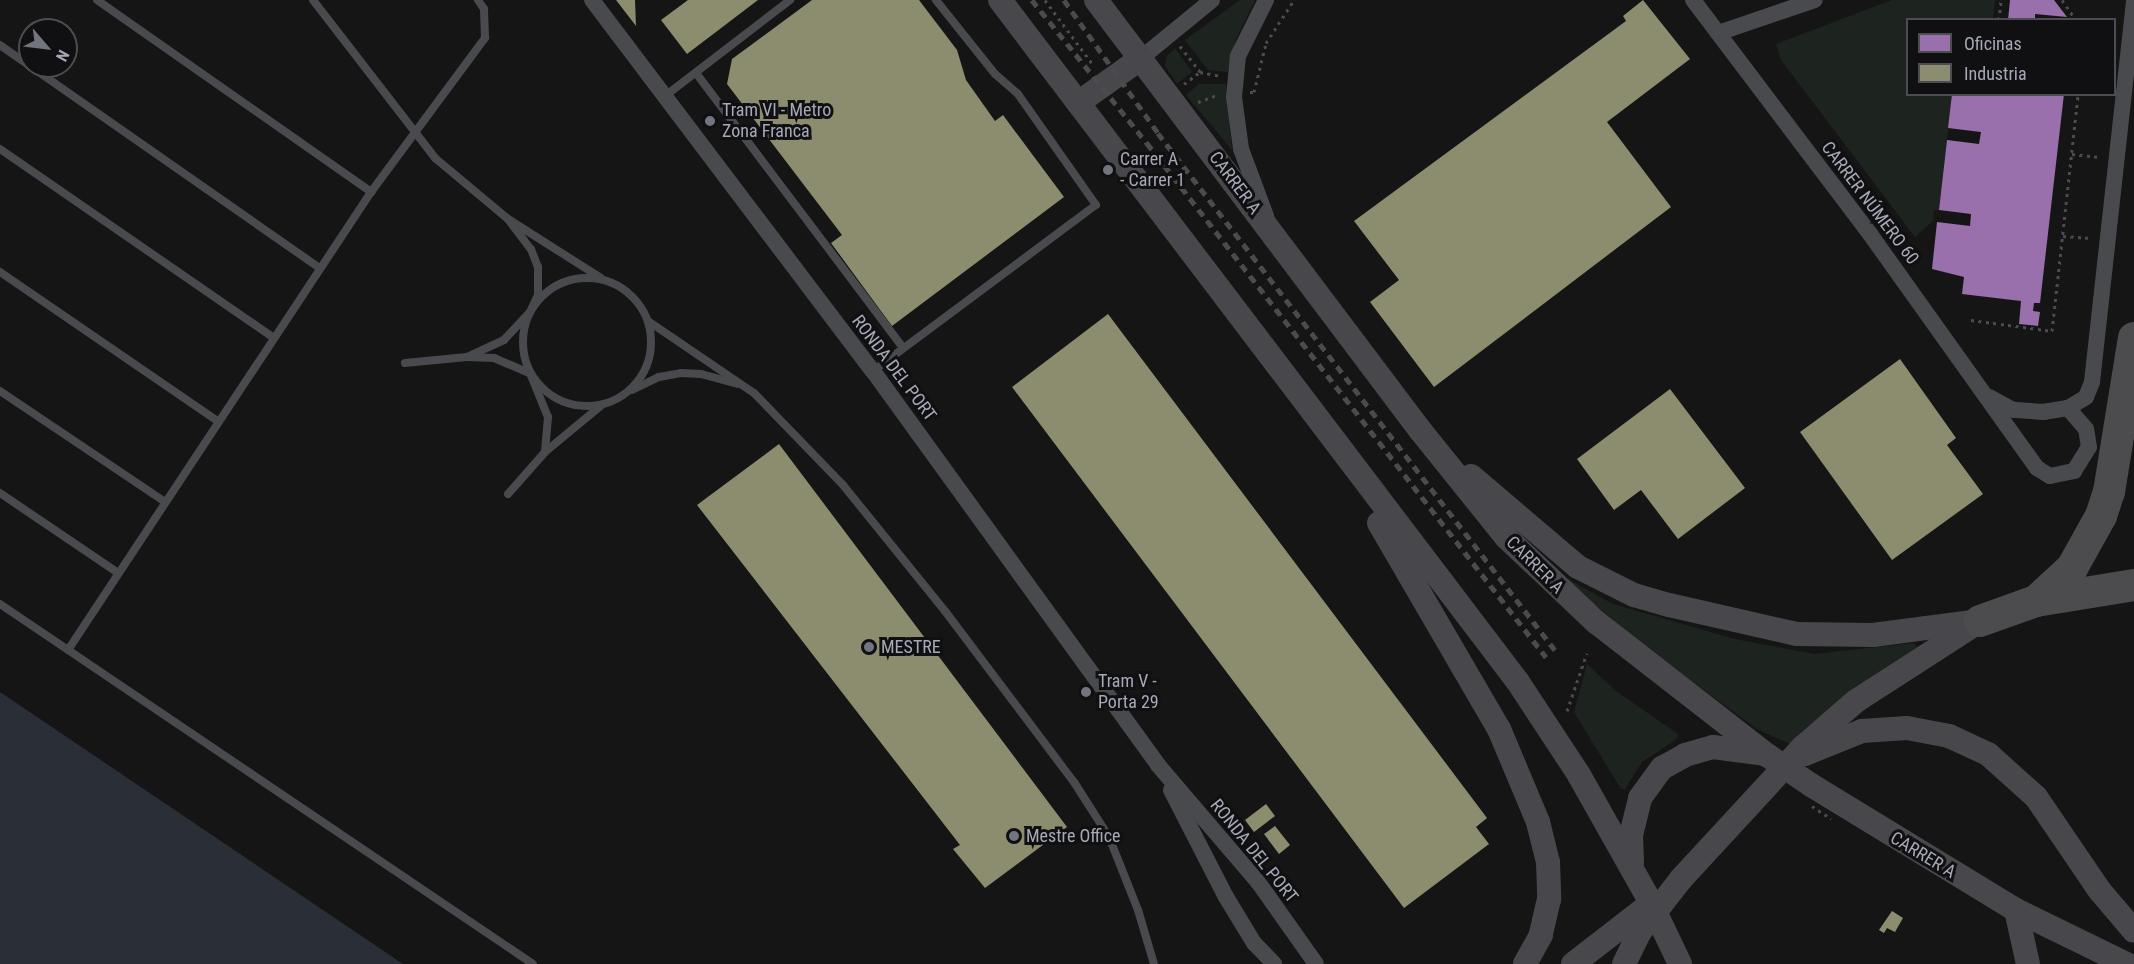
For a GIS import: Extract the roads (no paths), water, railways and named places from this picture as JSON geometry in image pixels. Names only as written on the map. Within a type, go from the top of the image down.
[{"type":"highway","points":[[2036,601],[2072,568],[2101,516],[2109,492],[2134,338]]},
{"type":"highway","points":[[1980,621],[2036,601],[2134,585]]},
{"type":"main road","points":[[1000,0],[1551,728],[1633,864],[1680,964]]},
{"type":"main road","name":"CARRER A","points":[[1096,0],[1420,430],[1506,537],[1539,572],[1772,764],[2016,910],[2126,964]]},
{"type":"main road","points":[[1078,104],[1140,58]]},
{"type":"main road","points":[[1293,387],[1412,575],[1499,729],[1521,778],[1538,822],[1550,883],[1541,935],[1525,964]]},
{"type":"main road","points":[[1420,430],[1578,567],[1634,595],[1797,634],[1873,635],[1980,621]]},
{"type":"main road","points":[[1624,964],[1639,933],[1772,764],[1857,701],[1980,621]]},
{"type":"main road","points":[[1633,864],[1631,835],[1640,798],[1662,768],[1685,755],[1713,747],[1772,764],[1862,731],[1907,728],[1970,744],[2003,764],[2036,797],[2100,891],[2134,931]]},
{"type":"main road","points":[[1573,964],[1681,879]]},
{"type":"main road","points":[[2016,910],[2028,964]]},
{"type":"street","name":"RONDA DEL PORT","points":[[592,0],[873,371],[1158,765],[1258,882],[1316,964]]},
{"type":"street","points":[[1140,58],[1212,0]]},
{"type":"street","points":[[1266,0],[1239,56],[1234,97],[1240,149],[1272,231]]},
{"type":"street","name":"CARRER NÚMERO 60","points":[[1693,0],[1989,397],[2000,420],[2037,468],[2050,476],[2074,471],[2089,447],[2085,429],[2068,408],[2044,412],[2013,410],[1989,397]]},
{"type":"street","points":[[1718,33],[1815,0]]},
{"type":"street","points":[[2068,408],[2086,397],[2092,382],[2134,2]]},
{"type":"street","name":"RONDA DEL PORT","points":[[1158,765],[1226,897],[1254,943],[1274,964]]},
{"type":"street","points":[[1299,940],[1326,964]]},
{"type":"street","points":[[1254,943],[1266,964]]},
{"type":"lane","points":[[97,0],[371,192]]},
{"type":"lane","points":[[313,0],[416,135],[464,185],[508,219],[630,294],[648,321],[754,393],[843,485],[945,611],[1074,782],[1109,837],[1135,901],[1154,964]]},
{"type":"lane","points":[[68,650],[371,192],[416,135],[485,38],[484,9],[478,0]]},
{"type":"lane","points":[[665,96],[790,0]]},
{"type":"lane","points":[[873,371],[1096,205],[1018,94],[994,74],[936,0]]},
{"type":"lane","points":[[0,45],[18,58]]},
{"type":"lane","points":[[696,73],[903,348]]},
{"type":"lane","points":[[47,78],[320,268]]},
{"type":"lane","points":[[0,149],[274,338]]},
{"type":"lane","points":[[508,219],[531,249],[538,267],[538,295],[523,332],[524,353],[548,417],[545,452]]},
{"type":"lane","points":[[0,272],[219,422]]},
{"type":"lane","points":[[467,357],[504,340],[542,295],[560,283],[580,277],[601,278]]},
{"type":"lane","points":[[622,396],[638,381],[648,362],[651,342],[648,321]]},
{"type":"lane","points":[[405,363],[467,357],[494,358],[530,373],[544,390],[561,401],[582,406],[603,404]]},
{"type":"lane","points":[[508,494],[545,452],[603,404],[659,377],[681,373],[719,377],[754,393]]},
{"type":"lane","points":[[0,391],[165,502]]},
{"type":"lane","points":[[0,493],[118,573]]},
{"type":"lane","points":[[0,604],[533,964]]},
{"type":"railway","points":[[1032,0],[1147,143],[1546,657]]},
{"type":"railway","points":[[1064,0],[1158,133],[1555,650]]},
{"type":"place","name":"Tram VI - Metro Zona Franca","points":[[710,121]]},
{"type":"place","name":"Carrer A - Carrer 1","points":[[1108,170]]},
{"type":"place","name":"MESTRE","points":[[869,647]]},
{"type":"place","name":"Tram V - Porta 29","points":[[1086,692]]},
{"type":"place","name":"Mestre Office","points":[[1014,836]]}]
